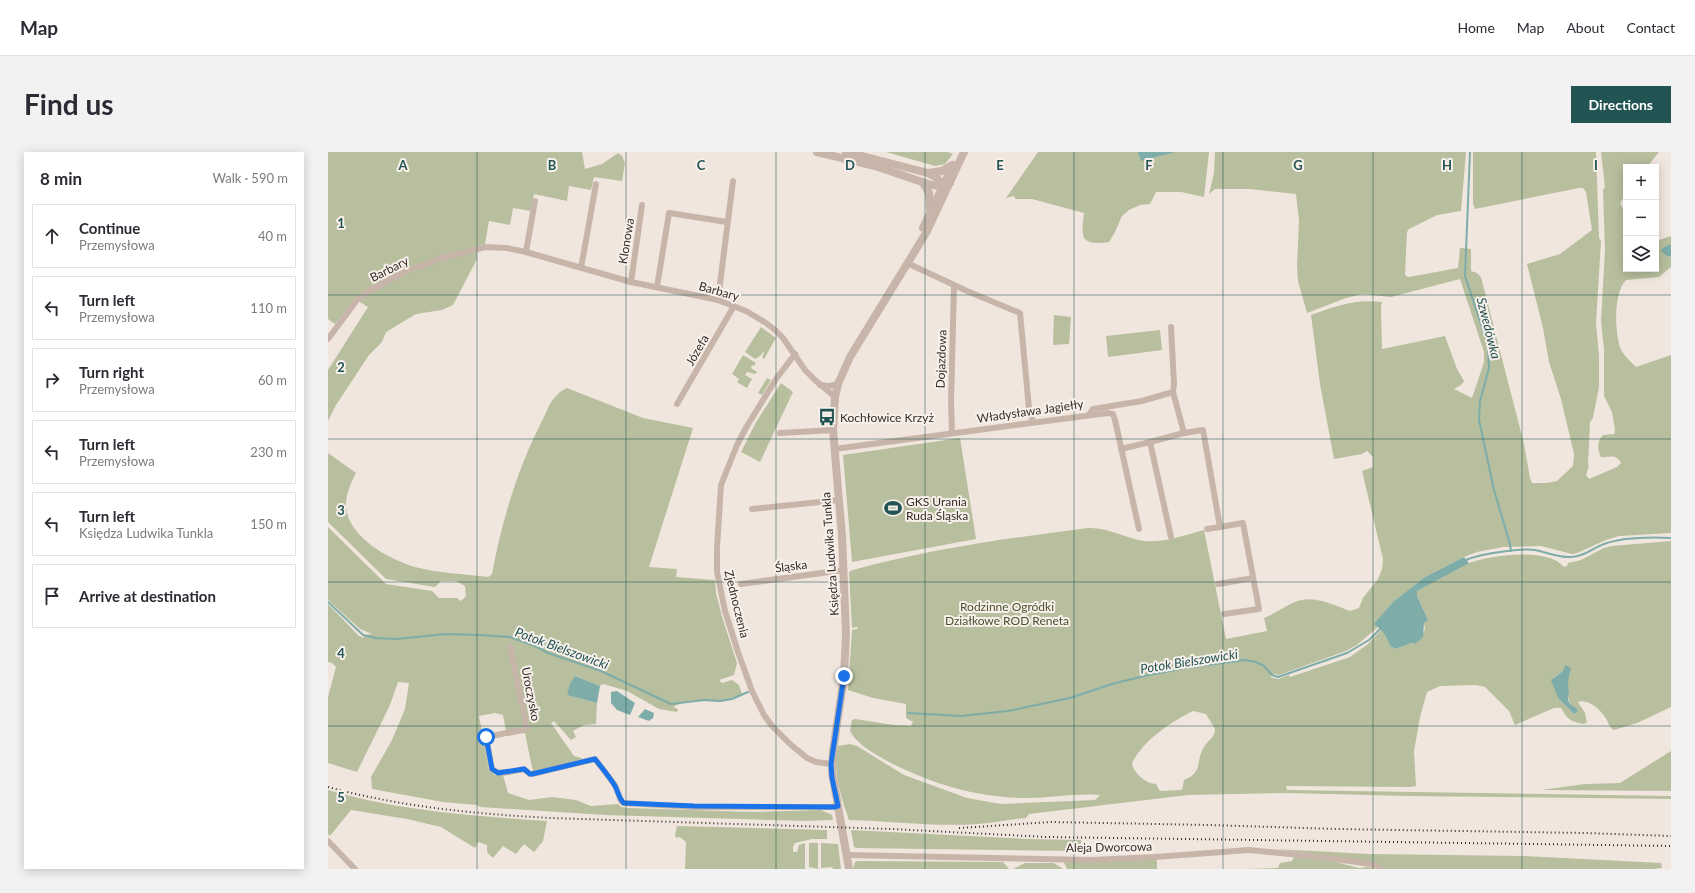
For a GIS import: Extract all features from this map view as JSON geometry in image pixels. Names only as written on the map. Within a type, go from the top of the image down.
[{"type":"street","points":[[817,152],[875,166],[905,175],[923,183],[946,184]]},
{"type":"street","points":[[846,152],[928,173],[946,184]]},
{"type":"street","name":"Księdza Ludwika Tunkla","points":[[849,869],[832,778],[831,764],[846,652],[844,570],[833,430],[838,384],[850,357],[926,233],[944,195],[946,184],[960,152]]},
{"type":"street","name":"Księdza Ludwika Tunkla","points":[[909,259],[930,210],[964,152]]},
{"type":"street","points":[[928,173],[942,171],[954,163]]},
{"type":"street","points":[[718,300],[733,181]]},
{"type":"street","points":[[923,183],[930,198],[930,210]]},
{"type":"street","points":[[581,268],[596,184]]},
{"type":"street","points":[[526,252],[535,201]]},
{"type":"street","name":"Klonowa","points":[[631,282],[642,204]]},
{"type":"street","points":[[657,287],[669,213],[727,222]]},
{"type":"street","name":"Barbary","points":[[328,339],[357,300],[409,270],[442,258],[484,247],[507,248],[631,282],[718,300],[734,306],[771,326],[783,338],[805,370],[820,385],[836,397]]},
{"type":"street","points":[[909,259],[954,286],[1020,313],[1029,409],[1034,422]]},
{"type":"street","name":"Dojazdowa","points":[[952,433],[951,402],[954,286]]},
{"type":"street","name":"Józefa","points":[[677,404],[734,306]]},
{"type":"street","points":[[1171,327],[1174,384],[1173,392],[1184,433]]},
{"type":"street","name":"Zjednoczenia","points":[[795,354],[776,379],[747,426],[737,445],[726,473],[720,492],[716,554],[717,572],[725,611],[738,652],[752,691],[764,715],[772,726],[807,758],[816,762],[831,764]]},
{"type":"street","points":[[820,385],[829,386],[838,384]]},
{"type":"street","points":[[1089,415],[1093,409],[1142,401],[1173,392]]},
{"type":"street","name":"Władysława Jagiełły","points":[[834,449],[1089,415],[1108,413],[1113,414],[1139,529]]},
{"type":"street","points":[[780,433],[833,430]]},
{"type":"street","points":[[1121,449],[1184,433],[1203,430],[1220,527]]},
{"type":"street","points":[[1150,442],[1171,537]]},
{"type":"street","points":[[752,509],[839,500]]},
{"type":"street","points":[[1207,529],[1243,523],[1258,609],[1224,614]]},
{"type":"street","name":"Śląska","points":[[741,584],[844,570]]},
{"type":"street","points":[[1218,584],[1253,578]]},
{"type":"street","name":"Uroczysko","points":[[510,646],[527,729],[486,737],[492,769],[498,773],[524,769],[532,774],[595,759],[611,780],[619,793],[621,801],[624,803],[733,807],[838,806]]},
{"type":"street","points":[[328,841],[355,869]]},
{"type":"street","name":"Aleja Dworcowa","points":[[847,855],[1092,860],[1155,858],[1249,850],[1288,853],[1370,864],[1381,869]]},
{"type":"green space","points":[[328,152],[582,152],[585,169],[602,164],[618,153],[622,156],[625,163],[622,181],[594,177],[591,190],[569,186],[567,201],[534,194],[531,211],[513,208],[510,225],[489,221],[485,244],[477,246],[477,259],[453,305],[442,310],[416,314],[386,332],[382,342],[369,355],[336,405],[328,421],[328,370],[368,307],[355,299],[335,324],[328,319]]},
{"type":"green space","points":[[886,152],[948,152],[953,154],[945,164],[935,166]]},
{"type":"green space","points":[[1038,152],[1209,152],[1204,197],[1181,192],[1156,192],[1150,204],[1140,205],[1129,210],[1122,216],[1109,242],[1092,243],[1084,238],[1084,213],[1032,199],[1016,199],[1013,196],[1006,198]]},
{"type":"green space","name":"Rodzinne Ogródki Działkowe ROD Reneta","points":[[1215,152],[1466,152],[1461,211],[1437,215],[1409,229],[1407,232],[1405,274],[1409,277],[1458,268],[1460,248],[1471,249],[1471,271],[1477,273],[1481,277],[1524,444],[1530,478],[1532,483],[1547,483],[1557,481],[1573,466],[1574,454],[1561,399],[1549,362],[1543,328],[1527,264],[1560,254],[1592,230],[1586,192],[1583,188],[1579,188],[1475,209],[1473,204],[1473,152],[1596,152],[1599,238],[1601,241],[1596,323],[1599,356],[1599,387],[1593,418],[1590,422],[1589,466],[1586,475],[1589,479],[1617,467],[1621,463],[1615,457],[1601,457],[1598,448],[1599,442],[1603,435],[1614,434],[1615,430],[1612,412],[1604,396],[1604,350],[1601,321],[1605,250],[1603,190],[1605,187],[1601,152],[1659,152],[1649,164],[1623,164],[1623,198],[1620,203],[1623,209],[1623,272],[1659,272],[1659,240],[1671,236],[1671,245],[1668,246],[1667,257],[1671,256],[1671,267],[1659,277],[1626,280],[1619,294],[1616,322],[1621,350],[1636,367],[1671,355],[1671,533],[1619,536],[1572,554],[1541,546],[1503,547],[1477,552],[1425,577],[1394,601],[1375,624],[1378,627],[1357,645],[1346,651],[1279,675],[1274,674],[1270,677],[1278,679],[1289,675],[1290,677],[1350,657],[1368,644],[1382,629],[1387,636],[1390,646],[1395,649],[1412,643],[1415,644],[1425,630],[1424,623],[1428,620],[1417,596],[1417,591],[1469,563],[1491,557],[1519,554],[1546,557],[1556,561],[1564,567],[1567,566],[1568,563],[1581,560],[1604,548],[1612,546],[1671,541],[1671,707],[1637,723],[1614,730],[1597,708],[1582,701],[1578,702],[1585,713],[1587,722],[1584,724],[1570,720],[1561,708],[1554,708],[1515,725],[1509,711],[1485,687],[1476,685],[1440,686],[1427,692],[1420,717],[1414,751],[1416,786],[1286,786],[1287,790],[1671,796],[1671,799],[1288,793],[1188,795],[1029,814],[1026,818],[978,824],[929,824],[849,820],[838,784],[836,755],[838,746],[850,744],[857,746],[904,775],[967,798],[1001,804],[1095,800],[1100,795],[1027,798],[992,796],[975,793],[925,778],[893,764],[863,746],[850,731],[852,720],[855,719],[911,726],[913,722],[906,718],[906,704],[873,698],[848,690],[852,630],[858,629],[857,627],[852,628],[849,572],[853,570],[940,550],[999,540],[1088,528],[1103,529],[1144,541],[1159,541],[1204,530],[1226,639],[1267,631],[1264,618],[1302,600],[1309,599],[1323,601],[1350,611],[1359,608],[1363,598],[1378,579],[1382,569],[1383,559],[1362,471],[1373,467],[1373,457],[1367,451],[1362,454],[1334,459],[1320,384],[1311,315],[1354,302],[1382,302],[1382,349],[1445,336],[1457,369],[1464,381],[1461,385],[1454,389],[1472,398],[1484,362],[1484,352],[1460,279],[1391,297],[1362,294],[1346,298],[1307,313],[1298,281],[1297,266],[1299,221],[1296,194],[1250,189],[1215,189],[1209,194],[1214,173]],"holes":[[[1563,671],[1570,672],[1568,697],[1571,706],[1578,710],[1577,713],[1574,714],[1558,698],[1553,678]],[[1193,711],[1206,714],[1215,729],[1215,732],[1201,752],[1197,770],[1190,777],[1184,780],[1182,790],[1160,791],[1156,784],[1152,784],[1138,774],[1132,763],[1150,740],[1166,727]]]},
{"type":"green space","points":[[1054,315],[1071,317],[1069,344],[1053,345]]},
{"type":"green space","points":[[761,327],[776,338],[764,359],[762,357],[763,352],[755,359],[745,352]]},
{"type":"green space","points":[[1160,330],[1162,350],[1108,357],[1106,336]]},
{"type":"green space","points":[[743,355],[756,363],[754,366],[752,365],[751,368],[757,372],[755,374],[747,372],[745,375],[752,379],[747,388],[737,382],[739,379],[732,374]]},
{"type":"green space","points":[[767,378],[771,380],[762,395],[758,393]]},
{"type":"green space","points":[[781,383],[793,392],[760,462],[741,452],[755,424]]},
{"type":"green space","points":[[567,388],[643,418],[693,428],[649,567],[677,569],[676,577],[715,580],[716,593],[723,620],[737,663],[734,675],[719,680],[722,683],[732,680],[739,685],[742,694],[720,701],[685,702],[673,707],[678,709],[677,712],[659,709],[627,691],[603,684],[600,686],[575,676],[567,695],[597,703],[596,724],[584,725],[573,731],[576,737],[571,740],[554,721],[551,723],[574,756],[582,758],[582,761],[533,772],[525,733],[507,736],[503,715],[495,713],[479,716],[489,770],[495,775],[503,775],[508,793],[529,800],[552,797],[576,800],[591,806],[618,804],[621,807],[628,808],[754,812],[821,810],[832,815],[833,820],[806,821],[605,815],[480,807],[477,805],[443,802],[372,789],[371,777],[392,740],[405,709],[409,683],[398,682],[390,705],[357,772],[328,763],[328,697],[336,667],[332,663],[328,662],[328,604],[359,636],[364,638],[363,635],[372,634],[360,629],[328,600],[328,527],[386,584],[432,591],[439,598],[457,598],[461,601],[466,596],[465,586],[456,581],[441,581],[435,587],[386,579],[328,522],[328,453],[356,473],[347,495],[347,514],[352,525],[370,544],[381,552],[415,567],[442,572],[488,577],[492,574],[506,514],[526,456],[551,403],[559,393]]},
{"type":"green space","points":[[960,438],[976,539],[852,562],[843,455]]},
{"type":"green space","points":[[1671,751],[1671,791],[1541,790],[1585,784],[1620,783]]},
{"type":"green space","points":[[328,790],[382,803],[437,812],[547,821],[543,841],[534,852],[524,844],[516,854],[503,846],[493,858],[487,852],[487,845],[478,842],[475,848],[441,827],[407,819],[351,810],[330,836],[328,834]]},
{"type":"green space","points":[[677,826],[827,830],[827,839],[812,839],[795,843],[793,852],[797,852],[799,845],[805,843],[805,869],[685,869],[686,842],[680,837],[676,838],[675,835]]},
{"type":"green space","points":[[851,830],[1028,839],[1081,840],[1081,851],[857,848],[854,847]]},
{"type":"green space","points":[[809,843],[818,843],[818,869],[809,867]]},
{"type":"green space","points":[[821,843],[838,844],[841,869],[833,869],[832,867],[821,868]]},
{"type":"green space","points":[[1275,849],[1369,854],[1524,856],[1661,863],[1662,868],[1385,869],[1381,866],[1330,856]]},
{"type":"green space","points":[[1155,857],[1157,869],[1067,869],[1063,860]]},
{"type":"green space","points":[[1294,857],[1332,861],[1359,868],[1367,867],[1377,869],[1245,869],[1278,868],[1280,863],[1292,861]]},
{"type":"green space","points":[[855,862],[1003,862],[1009,869],[853,869]]},
{"type":"green space","points":[[1025,863],[1054,863],[1063,869],[1013,869]]},
{"type":"water","points":[[1138,152],[1175,152],[1141,161]]},
{"type":"water","points":[[1668,245],[1671,245],[1671,256],[1668,257],[1661,251]]},
{"type":"water","points":[[1464,557],[1469,563],[1417,591],[1417,596],[1428,620],[1424,623],[1423,637],[1415,644],[1412,643],[1395,649],[1390,646],[1384,634],[1374,624],[1394,601],[1425,577]]},
{"type":"water","points":[[1565,665],[1571,668],[1568,683],[1568,699],[1571,705],[1578,710],[1577,713],[1574,714],[1558,698],[1551,680],[1563,671]]},
{"type":"water","points":[[575,676],[600,686],[597,703],[567,695],[570,684]]},
{"type":"water","points":[[617,691],[635,703],[630,715],[617,710],[611,703],[611,692]]},
{"type":"water","points":[[645,709],[654,713],[653,718],[649,721],[638,717]]},
{"type":"waterway","name":"Szwedówka","points":[[1470,152],[1465,276],[1488,345],[1489,368],[1480,401],[1479,420],[1494,490],[1511,551]]},
{"type":"waterway","name":"Potok Bielszowicki","points":[[1466,560],[1490,554],[1528,550],[1535,550],[1562,557],[1576,557],[1604,544],[1620,540],[1671,538]]},
{"type":"waterway","name":"Potok Bielszowicki","points":[[328,602],[363,635],[376,638],[396,639],[446,634],[510,637],[535,646],[548,653],[601,671],[671,704],[704,700],[720,701],[732,699],[748,692]]},
{"type":"waterway","name":"Potok Bielszowicki","points":[[908,713],[961,716],[1008,711],[1070,698],[1112,684],[1144,676],[1185,668],[1245,660],[1256,662],[1264,666],[1272,675],[1278,677],[1347,653],[1369,640],[1382,627]]},
{"type":"railway","points":[[328,787],[411,805],[467,812],[551,818],[891,829],[1047,837],[1671,846]]},
{"type":"railway","points":[[959,828],[1052,822],[1671,836]]},
{"type":"place","name":"Kochłowice Krzyż","points":[[827,417]]},
{"type":"place","name":"GKS Urania Ruda Śląska","points":[[893,508]]},
{"type":"route","points":[[486,737],[492,769],[498,773],[526,769],[530,774],[532,774],[595,759],[611,780],[619,793],[621,801],[624,803],[733,807],[834,807],[838,806],[833,785],[831,764],[844,676]]}]
